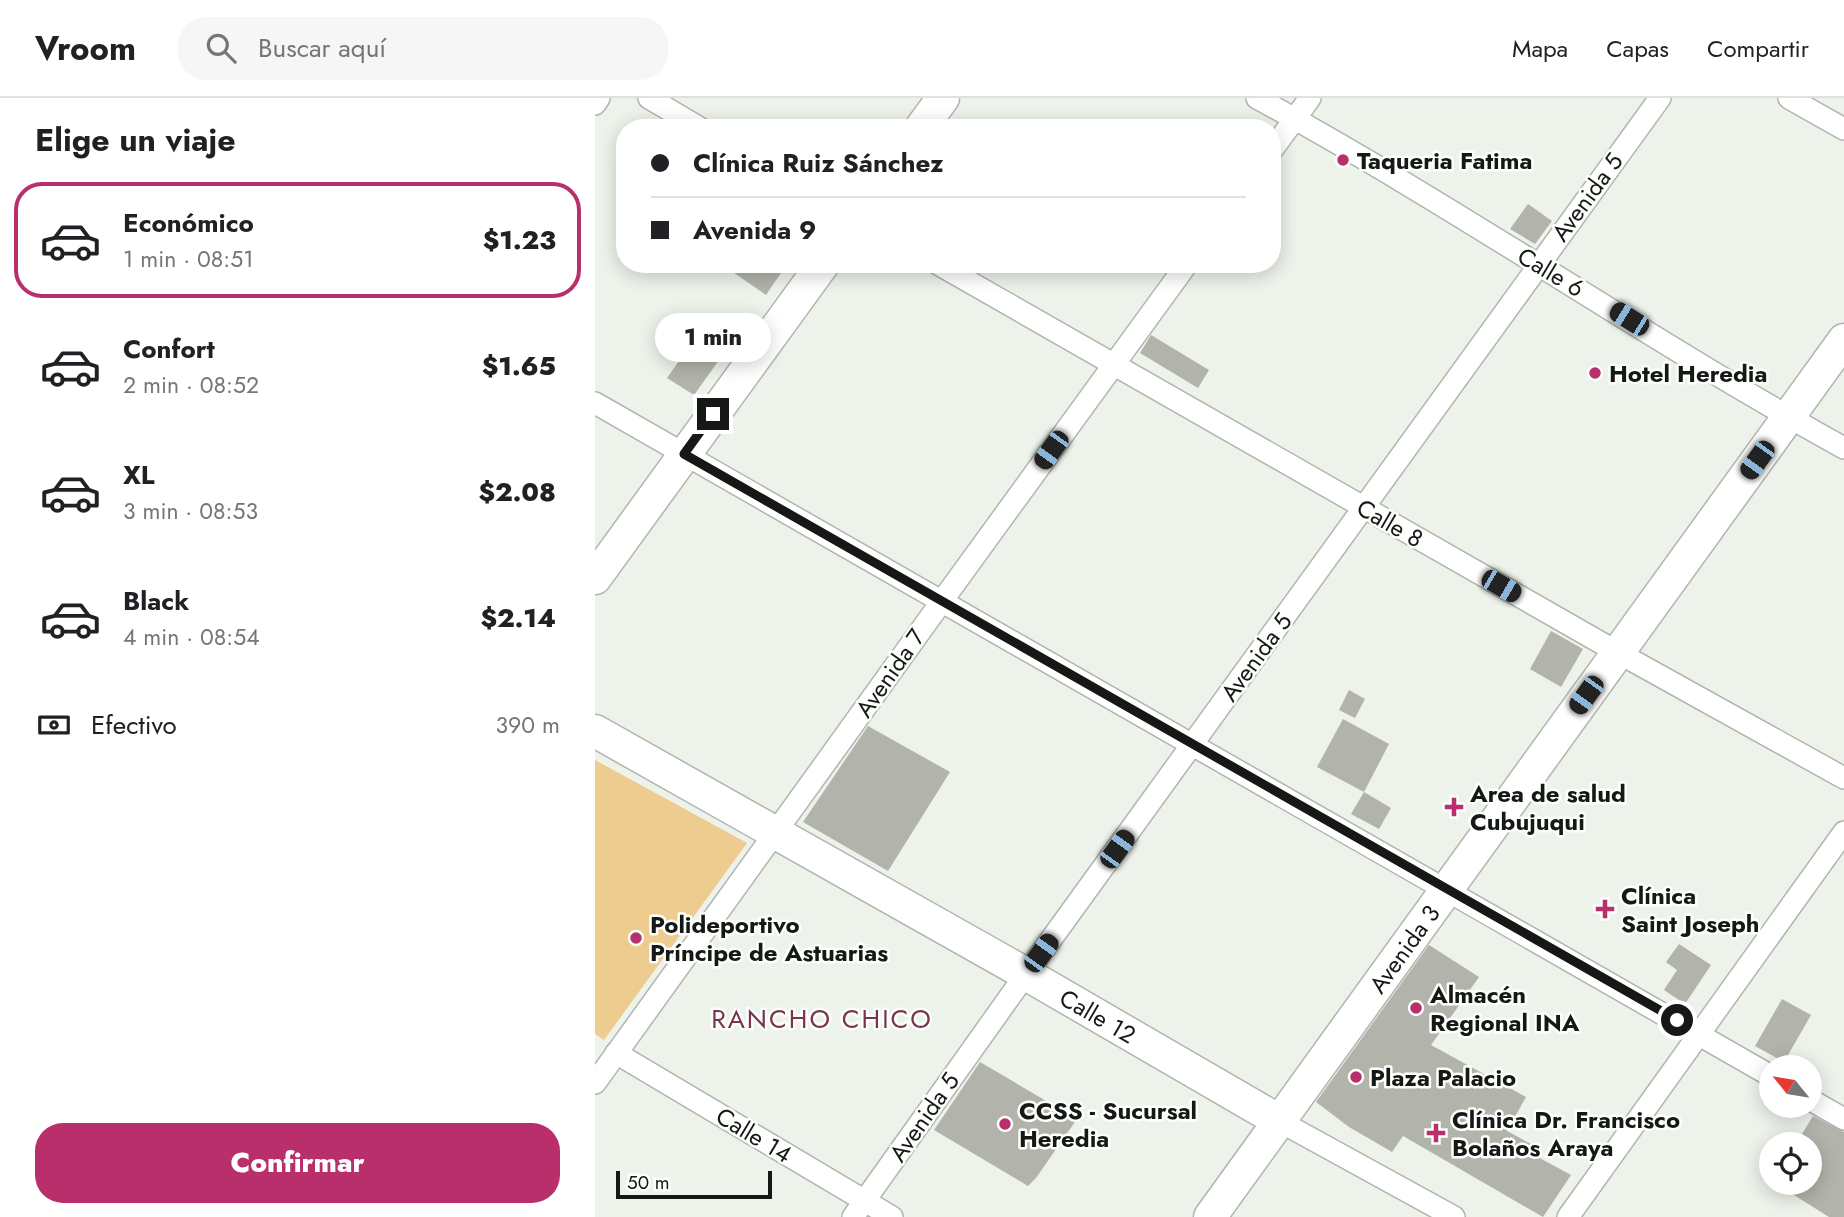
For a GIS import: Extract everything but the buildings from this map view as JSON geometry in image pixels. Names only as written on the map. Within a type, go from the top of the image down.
[{"type":"street","points":[[595,104],[599,98]]},
{"type":"street","points":[[649,98],[685,119]]},
{"type":"street","points":[[928,119],[943,98]]},
{"type":"street","name":"Calle 6","points":[[1257,98],[1538,263],[1844,449]]},
{"type":"street","points":[[1281,137],[1310,98]]},
{"type":"street","name":"Avenida 5","points":[[859,1209],[1538,263],[1660,98]]},
{"type":"street","points":[[1789,98],[1844,129]]},
{"type":"street","points":[[595,578],[816,273]]},
{"type":"street","name":"Calle 8","points":[[954,273],[1617,652],[1844,778]]},
{"type":"street","name":"Avenida 7","points":[[595,1083],[1180,273]]},
{"type":"street","name":"Avenida 3","points":[[1210,1217],[1844,340]]},
{"type":"street","points":[[595,403],[1759,1069]]},
{"type":"street","name":"Calle 12","points":[[595,731],[1026,974],[1281,1122],[1454,1217]]},
{"type":"street","points":[[1568,1217],[1844,832]]},
{"type":"street","name":"Calle 14","points":[[616,1052],[859,1209],[893,1217]]},
{"type":"street","points":[[1822,1106],[1844,1119]]},
{"type":"shaded area","name":"Polideportivo Príncipe de Astuarias","points":[[595,760],[747,843],[604,1040],[595,1034]]},
{"type":"place","name":"Taqueria Fatima","points":[[1343,160]]},
{"type":"place","name":"Hotel Heredia","points":[[1595,373]]},
{"type":"place","name":"Area de salud Cubujuqui","points":[[1454,807]]},
{"type":"place","name":"Clínica Saint Joseph","points":[[1605,909]]},
{"type":"place","name":"Polideportivo Príncipe de Astuarias","points":[[636,938]]},
{"type":"place","name":"Almacén Regional INA","points":[[1416,1008]]},
{"type":"place","name":"Plaza Palacio","points":[[1356,1077]]},
{"type":"place","name":"CCSS - Sucursal Heredia","points":[[1005,1124]]},
{"type":"place","name":"Clínica Dr. Francisco Bolaños Araya","points":[[1436,1133]]},
{"type":"district","name":"RANCHO CHICO","points":[[822,1019]]},
{"type":"route","points":[[713,414],[684,454],[1677,1020]]}]
